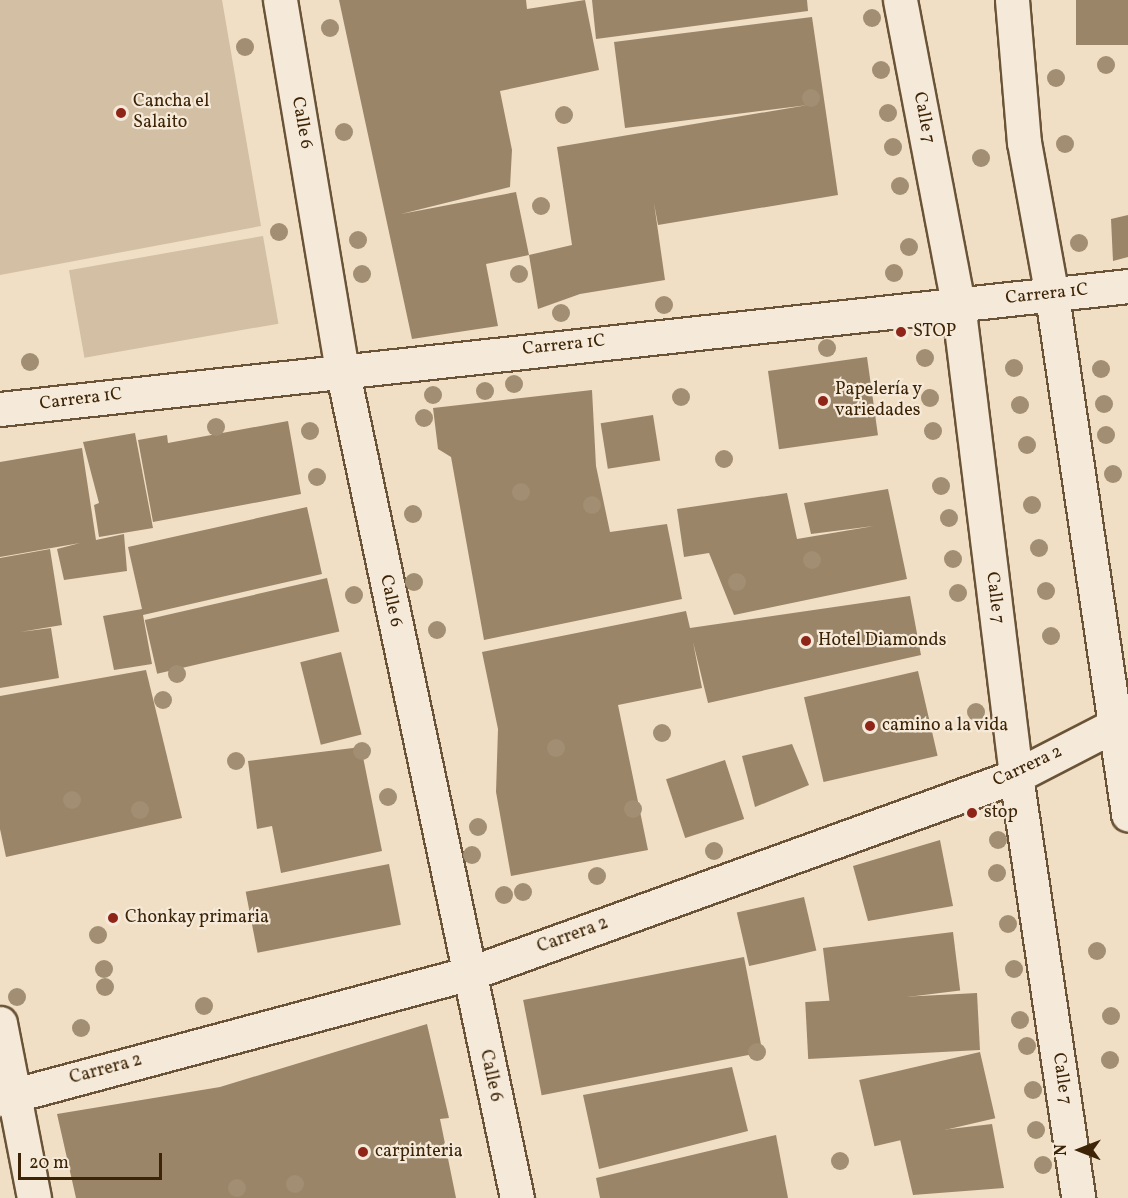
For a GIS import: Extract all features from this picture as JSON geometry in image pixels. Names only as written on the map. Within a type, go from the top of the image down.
[{"type":"street","name":"Calle 6","points":[[280,0],[342,369],[517,1198]]},
{"type":"street","name":"Calle 7","points":[[900,0],[958,303],[1016,776],[1078,1198]]},
{"type":"street","points":[[1012,0],[1024,142],[1052,296],[1122,724],[1128,814]]},
{"type":"street","name":"Carrera 1C","points":[[0,409],[342,369],[958,303],[1052,296],[1128,286]]},
{"type":"street","name":"Carrera 2","points":[[7,1097],[468,974],[1016,776],[1122,724]]},
{"type":"street","points":[[0,1023],[7,1097],[34,1198]]},
{"type":"shaded area","name":"Cancha el Salaito","points":[[0,0],[222,0],[261,226],[0,275]]},
{"type":"shaded area","points":[[263,236],[278,324],[84,358],[69,270]]},
{"type":"building","points":[[339,0],[526,0],[527,9],[585,0],[599,70],[500,91],[512,150],[510,187],[401,214],[516,192],[529,255],[486,264],[498,326],[412,339]]},
{"type":"building","points":[[592,0],[807,0],[808,11],[596,39]]},
{"type":"building","points":[[1076,0],[1128,0],[1128,45],[1076,45]]},
{"type":"building","points":[[812,17],[838,195],[658,225],[654,203],[665,280],[580,294],[538,309],[529,255],[572,245],[557,147],[808,105],[625,128],[614,42]]},
{"type":"building","points":[[1128,215],[1128,257],[1113,261],[1111,219]]},
{"type":"building","name":"Papelería y variedades","points":[[867,357],[878,435],[779,449],[768,371]]},
{"type":"building","points":[[592,390],[596,466],[610,532],[667,524],[682,599],[484,640],[451,457],[438,449],[433,408]]},
{"type":"building","points":[[653,415],[660,460],[608,469],[601,423]]},
{"type":"building","points":[[288,421],[301,494],[153,522],[138,440],[167,435],[168,443]]},
{"type":"building","points":[[135,433],[153,528],[99,537],[94,505],[99,503],[83,442]]},
{"type":"building","points":[[82,448],[96,540],[124,534],[127,571],[64,580],[57,549],[80,543],[0,557],[0,462]]},
{"type":"building","points":[[888,489],[907,579],[734,615],[709,553],[684,557],[677,509],[787,493],[797,539],[874,526],[811,534],[804,503]]},
{"type":"building","points":[[307,507],[322,574],[143,615],[152,664],[114,670],[103,616],[142,609],[128,547]]},
{"type":"building","points":[[50,549],[62,625],[20,632],[51,628],[59,678],[0,688],[0,558]]},
{"type":"building","points":[[327,578],[339,632],[157,674],[145,620]]},
{"type":"building","points":[[910,596],[921,655],[708,703],[693,642],[702,688],[618,705],[648,850],[511,876],[496,792],[498,729],[482,652],[686,611],[690,628]]},
{"type":"building","points":[[341,652],[362,734],[321,745],[300,662]]},
{"type":"building","points":[[146,670],[182,818],[6,857],[0,829],[0,696]]},
{"type":"building","name":"camino a la vida","points":[[918,671],[938,756],[824,782],[804,697]]},
{"type":"building","points":[[792,744],[809,785],[755,807],[742,756]]},
{"type":"building","points":[[361,747],[382,851],[281,873],[272,826],[257,829],[248,761]]},
{"type":"building","points":[[725,760],[744,819],[685,838],[666,779]]},
{"type":"building","points":[[940,840],[953,906],[868,921],[853,866]]},
{"type":"building","points":[[389,864],[401,925],[258,953],[246,892]]},
{"type":"building","points":[[804,897],[816,951],[749,966],[737,913]]},
{"type":"building","points":[[953,932],[960,991],[830,1007],[823,948]]},
{"type":"building","points":[[744,957],[763,1052],[542,1095],[523,1000]]},
{"type":"building","points":[[977,993],[980,1050],[808,1059],[805,1002]]},
{"type":"building","points":[[427,1024],[449,1118],[440,1119],[456,1198],[76,1198],[57,1114],[220,1087]]},
{"type":"building","points":[[980,1052],[995,1118],[874,1146],[859,1080]]},
{"type":"building","points":[[732,1067],[748,1131],[599,1169],[583,1095]]},
{"type":"building","points":[[992,1124],[1004,1188],[913,1195],[899,1135]]},
{"type":"building","points":[[776,1135],[788,1198],[600,1198],[596,1178]]},
{"type":"place","name":"Cancha el Salaito","points":[[121,113]]},
{"type":"place","name":"STOP","points":[[901,332]]},
{"type":"place","name":"Papelería y variedades","points":[[823,401]]},
{"type":"place","name":"Hotel Diamonds","points":[[806,641]]},
{"type":"place","name":"camino a la vida","points":[[870,726]]},
{"type":"place","name":"stop","points":[[972,813]]},
{"type":"place","name":"Chonkay primaria","points":[[113,918]]},
{"type":"place","name":"carpinteria","points":[[363,1152]]}]
